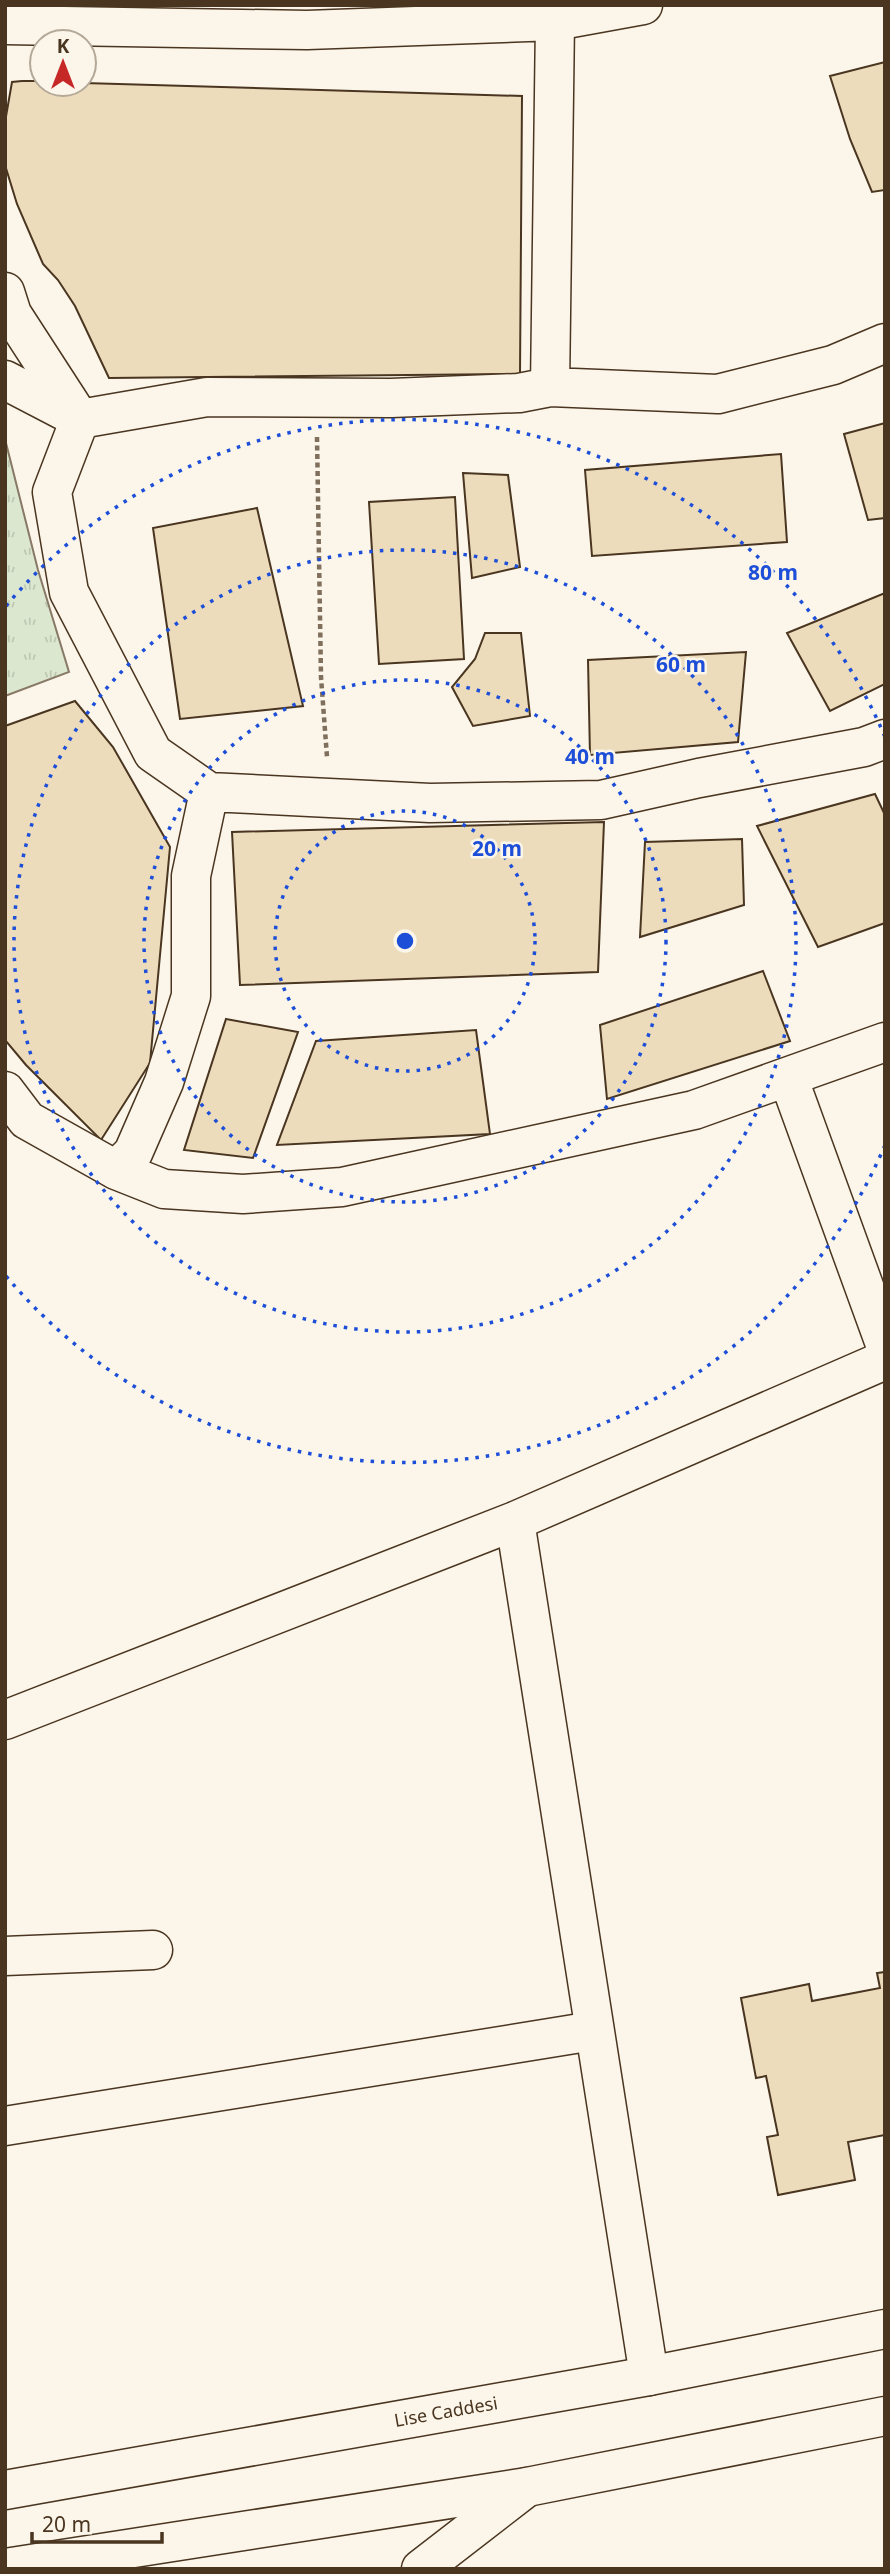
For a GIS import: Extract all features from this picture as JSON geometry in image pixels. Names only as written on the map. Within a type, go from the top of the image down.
[{"type":"street","points":[[5,24],[307,30],[555,21],[643,5]]},
{"type":"street","points":[[550,387],[555,21]]},
{"type":"street","points":[[5,292],[12,314],[80,419]]},
{"type":"street","points":[[5,380],[80,419],[207,397],[391,398],[519,393],[550,387],[718,394],[832,365],[885,343]]},
{"type":"street","points":[[80,419],[52,492],[69,592],[153,752],[209,792],[430,803],[601,800],[699,778],[864,747],[885,739]]},
{"type":"street","points":[[116,1170],[133,1153],[159,1094],[191,996],[191,876],[209,792]]},
{"type":"street","points":[[5,1091],[27,1120],[116,1170],[164,1189],[243,1194],[342,1187],[694,1110],[885,1042]]},
{"type":"street","points":[[788,1077],[885,1343]]},
{"type":"street","points":[[5,1720],[515,1521],[885,1360]]},
{"type":"street","points":[[515,1521],[649,2376]]},
{"type":"street","points":[[5,1956],[153,1950]]},
{"type":"street","points":[[5,2126],[593,2031]]},
{"type":"street","name":"Lise Caddesi","points":[[5,2490],[649,2376],[885,2329]]},
{"type":"street","points":[[5,2568],[527,2487],[885,2416]]},
{"type":"street","points":[[421,2569],[527,2487]]},
{"type":"path","points":[[317,397],[321,677],[330,797]]},
{"type":"green space","points":[[5,439],[38,570],[69,672],[5,696]]},
{"type":"building","points":[[885,62],[885,190],[872,192],[850,139],[830,76]]},
{"type":"building","points":[[28,81],[28,98],[98,98],[98,83],[522,96],[520,374],[109,378],[75,306],[58,280],[43,264],[17,204],[5,165],[5,122],[12,82]]},
{"type":"building","points":[[885,423],[885,518],[868,520],[844,434]]},
{"type":"building","points":[[781,454],[787,542],[592,556],[585,470]]},
{"type":"building","points":[[463,473],[508,475],[520,567],[472,578]]},
{"type":"building","points":[[455,497],[464,659],[379,664],[369,502]]},
{"type":"building","points":[[257,508],[303,706],[180,719],[153,528]]},
{"type":"building","points":[[885,593],[885,684],[830,711],[787,633]]},
{"type":"building","points":[[485,633],[521,633],[530,716],[473,726],[452,687],[475,659]]},
{"type":"building","points":[[746,652],[738,742],[590,755],[588,660]]},
{"type":"building","points":[[75,701],[113,747],[170,847],[150,1063],[101,1140],[26,1065],[5,1040],[5,726]]},
{"type":"building","points":[[875,794],[885,815],[885,923],[818,947],[757,826]]},
{"type":"building","points":[[604,822],[598,972],[240,985],[232,832]]},
{"type":"building","points":[[742,839],[744,905],[640,937],[645,842]]},
{"type":"building","points":[[763,971],[790,1041],[607,1099],[600,1025]]},
{"type":"building","points":[[226,1019],[298,1032],[253,1158],[184,1150]]},
{"type":"building","points":[[476,1030],[490,1134],[277,1145],[316,1041]]},
{"type":"building","points":[[885,1972],[885,2135],[848,2142],[855,2180],[778,2195],[767,2137],[778,2135],[766,2076],[756,2078],[741,1998],[809,1984],[812,2001],[880,1988],[877,1973]]}]
